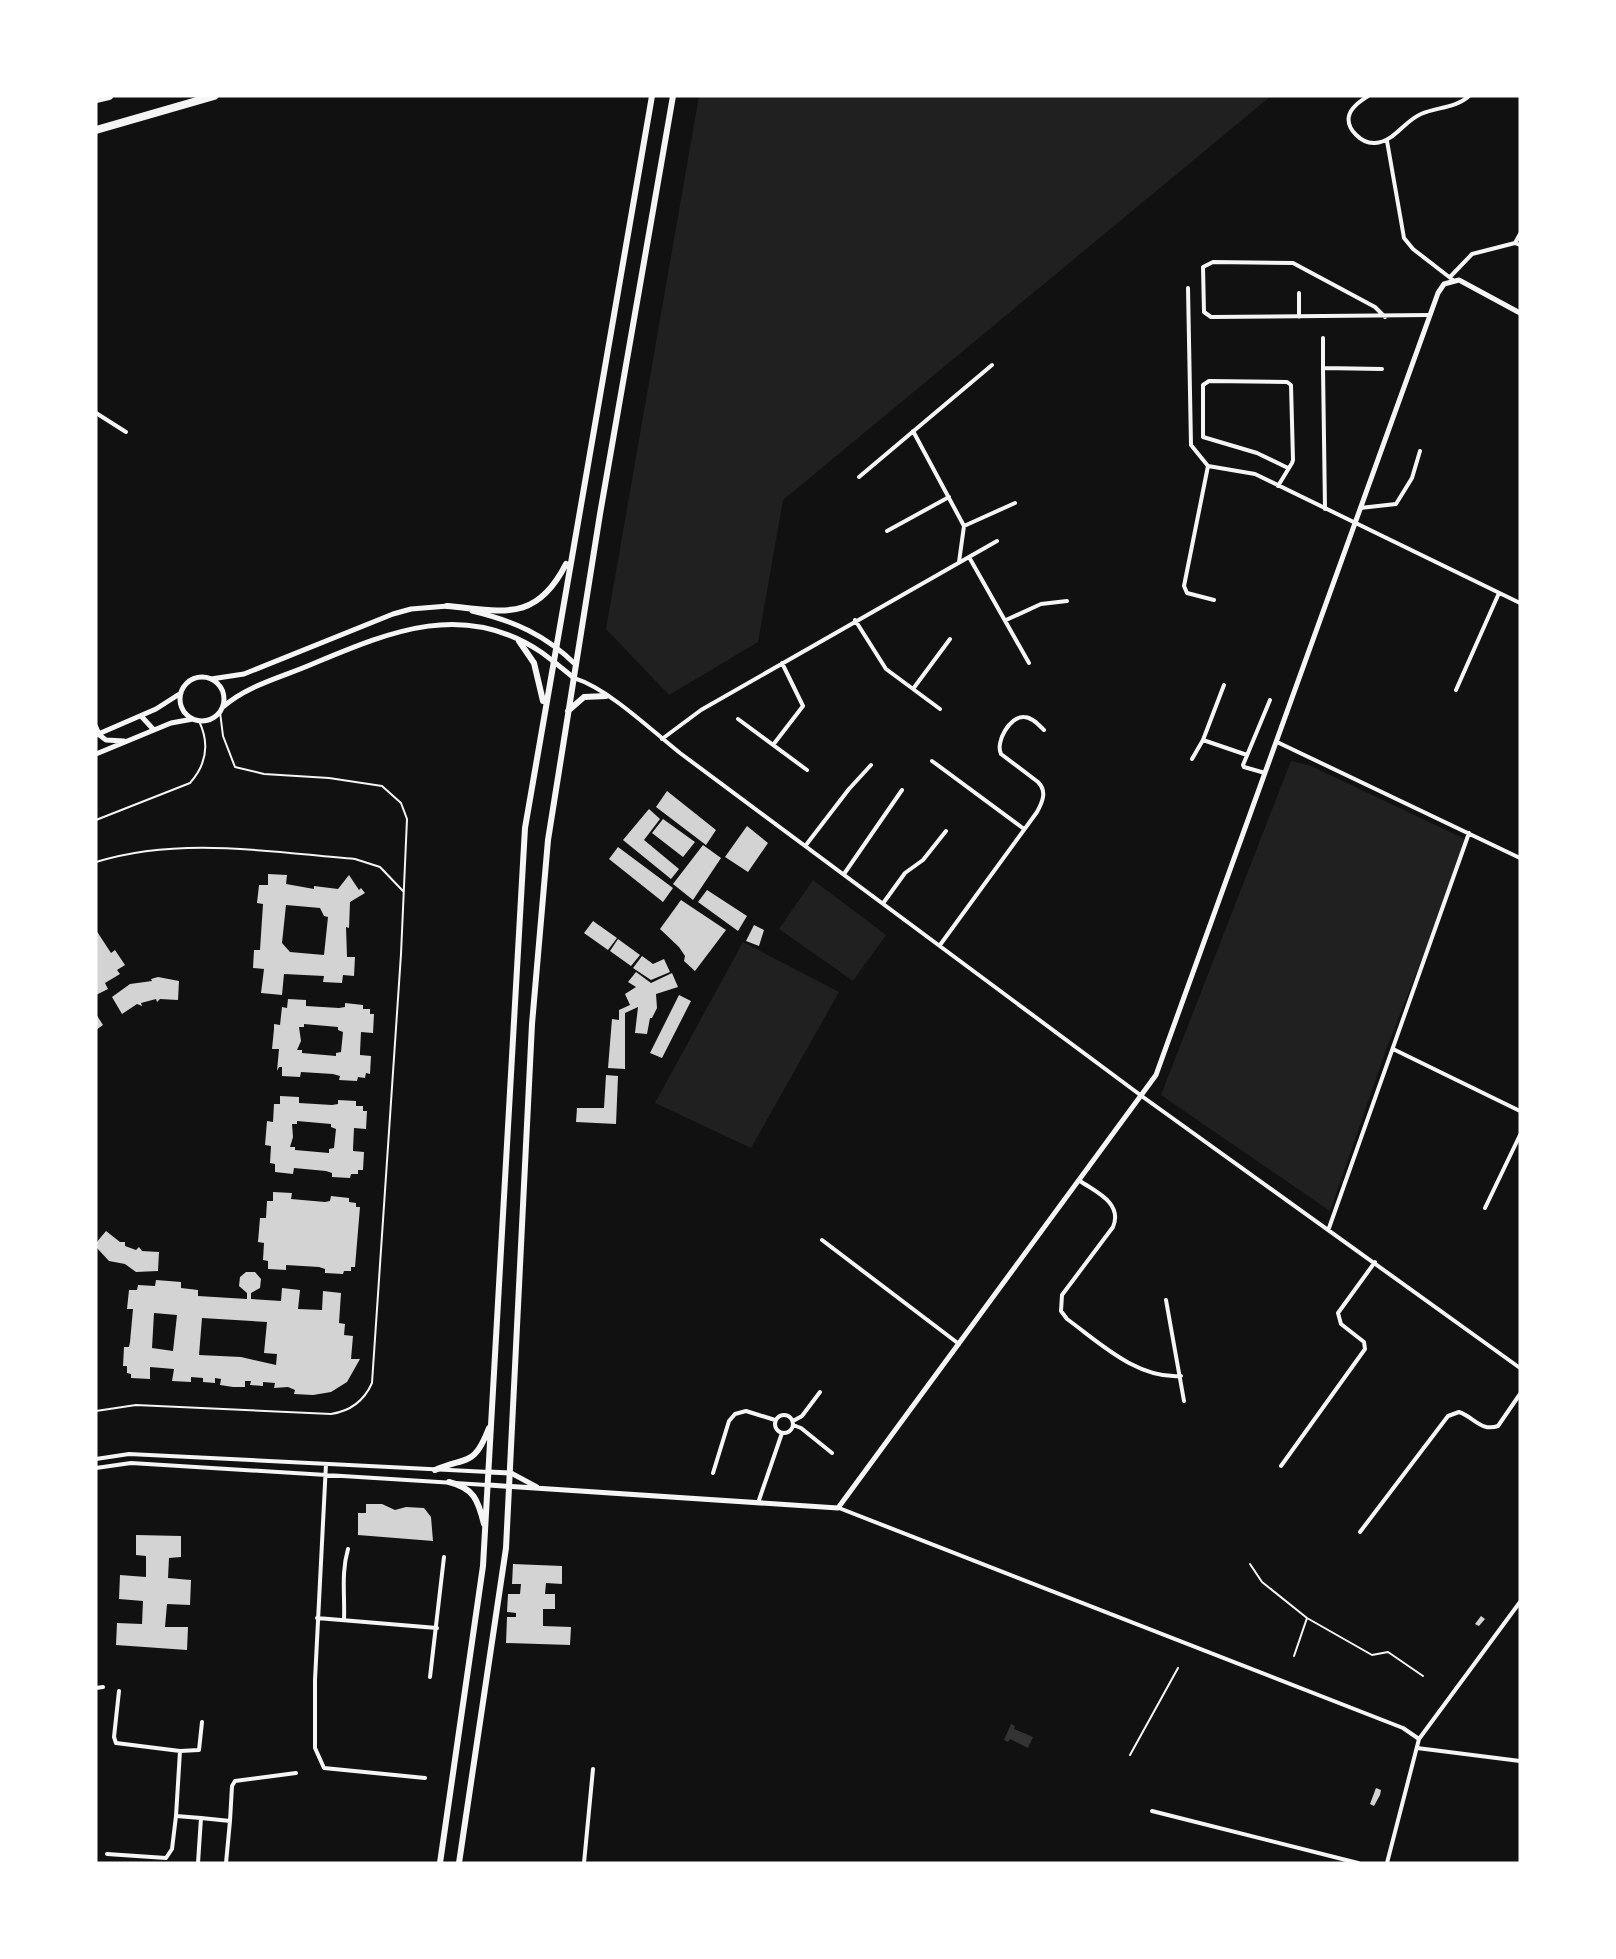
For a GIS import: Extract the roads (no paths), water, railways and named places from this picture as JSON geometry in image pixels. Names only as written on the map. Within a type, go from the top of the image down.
[{"type":"highway","points":[[96,99],[109,96]]},
{"type":"highway","points":[[96,130],[213,96]]},
{"type":"main road","points":[[440,1863],[479,1595],[489,1485],[522,861],[544,708],[652,96]]},
{"type":"main road","points":[[459,1863],[501,1586],[510,1486],[536,963],[548,840],[567,712],[673,96]]},
{"type":"main road","points":[[447,606],[498,612],[526,607],[551,589],[570,557]]},
{"type":"main road","points":[[519,641],[534,663],[544,708]]},
{"type":"main road","points":[[567,712],[574,703],[584,697],[606,696]]},
{"type":"main road","points":[[435,1470],[469,1460],[474,1456],[483,1443],[491,1423]]},
{"type":"main road","points":[[448,1482],[462,1485],[474,1494],[485,1530]]},
{"type":"street","points":[[1368,96],[1351,112],[1349,117],[1351,128],[1366,142],[1376,143],[1387,141],[1418,115],[1456,104],[1469,96]]},
{"type":"street","points":[[1387,141],[1404,238],[1413,249],[1451,279],[1465,281],[1520,313]]},
{"type":"street","points":[[838,1508],[1143,1097],[1161,1066],[1438,293],[1472,254],[1518,244],[1520,234]]},
{"type":"street","points":[[1385,317],[1375,307],[1293,263],[1213,262],[1203,267],[1204,312],[1208,316],[1385,317],[1429,315]]},
{"type":"street","points":[[1188,288],[1191,445],[1208,466],[1254,474],[1520,603]]},
{"type":"street","points":[[1299,293],[1299,317]]},
{"type":"street","points":[[1323,338],[1325,509]]},
{"type":"street","points":[[859,477],[992,365]]},
{"type":"street","points":[[1323,368],[1382,369]]},
{"type":"street","points":[[1278,486],[1293,460],[1292,388],[1289,383],[1209,381],[1203,385],[1203,437],[1257,453],[1288,468]]},
{"type":"street","points":[[96,413],[126,432]]},
{"type":"street","points":[[913,432],[964,526],[959,562]]},
{"type":"street","points":[[1360,508],[1396,504],[1412,478],[1420,451]]},
{"type":"street","points":[[1208,466],[1184,586],[1187,593],[1214,600]]},
{"type":"street","points":[[887,531],[949,497]]},
{"type":"street","points":[[964,526],[1015,503]]},
{"type":"street","points":[[662,739],[701,710],[855,620],[997,541]]},
{"type":"street","points":[[969,557],[1029,663]]},
{"type":"street","points":[[1456,690],[1499,593]]},
{"type":"street","points":[[1006,620],[1037,605],[1067,601]]},
{"type":"street","points":[[98,734],[162,706],[181,693],[186,685],[196,678],[211,679],[244,674],[393,614],[411,609],[447,606],[498,618],[556,645],[576,665],[582,680]]},
{"type":"street","points":[[855,620],[886,669],[940,709]]},
{"type":"street","points":[[96,754],[171,723],[211,720],[246,692],[372,639],[412,627],[465,625],[483,628],[519,641],[574,678],[582,680],[606,696],[1143,1097],[1329,1228],[1520,1368]]},
{"type":"street","points":[[913,689],[950,639]]},
{"type":"street","points":[[773,745],[803,706],[782,663]]},
{"type":"street","points":[[211,679],[224,694],[222,710]]},
{"type":"street","points":[[1192,759],[1203,740],[1224,685]]},
{"type":"street","points":[[181,693],[181,705],[196,720]]},
{"type":"street","points":[[1265,773],[1244,767],[1270,700]]},
{"type":"street","points":[[141,716],[154,730]]},
{"type":"street","points":[[940,945],[1037,812],[1044,791],[1038,782],[1000,754],[998,744],[1018,718],[1028,717],[1044,730]]},
{"type":"street","points":[[738,719],[807,770]]},
{"type":"street","points":[[96,726],[98,734],[106,740],[129,741]]},
{"type":"street","points":[[1203,740],[1247,755]]},
{"type":"street","points":[[1277,742],[1520,858]]},
{"type":"street","points":[[932,761],[1024,829]]},
{"type":"street","points":[[806,845],[849,789],[871,765]]},
{"type":"street","points":[[844,874],[903,790]]},
{"type":"street","points":[[884,902],[905,873],[926,857],[946,831]]},
{"type":"street","points":[[1329,1228],[1469,833]]},
{"type":"street","points":[[1393,1049],[1520,1110]]},
{"type":"street","points":[[1485,1208],[1520,1135]]},
{"type":"street","points":[[1080,1181],[1109,1201],[1115,1210],[1115,1218],[1113,1227],[1062,1295],[1061,1311],[1067,1319],[1131,1365],[1166,1376],[1181,1376]]},
{"type":"street","points":[[822,1240],[959,1344]]},
{"type":"street","points":[[1281,1466],[1365,1349],[1364,1342],[1341,1324],[1338,1313],[1375,1262]]},
{"type":"street","points":[[1166,1300],[1184,1401]]},
{"type":"street","points":[[782,1433],[789,1432],[793,1423],[802,1416],[819,1392]]},
{"type":"street","points":[[1360,1532],[1448,1416],[1453,1412],[1463,1413],[1484,1427],[1492,1428],[1498,1426],[1520,1394]]},
{"type":"street","points":[[713,1473],[729,1421],[735,1414],[747,1411],[775,1420]]},
{"type":"street","points":[[775,1420],[784,1414],[832,1453]]},
{"type":"street","points":[[775,1420],[775,1426],[782,1433]]},
{"type":"street","points":[[758,1503],[782,1433]]},
{"type":"street","points":[[96,1459],[129,1454],[511,1473],[539,1488]]},
{"type":"street","points":[[96,1468],[123,1463],[838,1508],[1403,1728],[1419,1739]]},
{"type":"street","points":[[326,1464],[315,1680],[315,1748],[324,1768],[425,1778]]},
{"type":"street","points":[[344,1620],[345,1594],[342,1572],[348,1549]]},
{"type":"street","points":[[430,1677],[444,1557]]},
{"type":"street","points":[[1387,1863],[1419,1739],[1520,1602]]},
{"type":"street","points":[[318,1618],[437,1628]]},
{"type":"street","points":[[96,1688],[103,1687]]},
{"type":"street","points":[[119,1691],[114,1737],[116,1743],[180,1751],[200,1750],[202,1722]]},
{"type":"street","points":[[1416,1748],[1520,1761]]},
{"type":"street","points":[[107,1854],[166,1858],[172,1850],[180,1751]]},
{"type":"street","points":[[584,1863],[592,1769]]},
{"type":"street","points":[[226,1863],[232,1786],[235,1781],[296,1773]]},
{"type":"street","points":[[1152,1810],[1358,1863]]},
{"type":"street","points":[[176,1816],[230,1821]]},
{"type":"street","points":[[198,1863],[201,1818]]},
{"type":"lane","points":[[96,1411],[136,1405],[331,1414],[344,1412],[355,1406],[368,1392],[375,1368],[408,830],[405,811],[395,796],[382,786],[264,774],[234,767],[223,736],[222,710]]},
{"type":"lane","points":[[96,820],[190,783],[200,771],[206,752],[196,720]]},
{"type":"lane","points":[[96,862],[130,852],[171,847],[355,859],[380,867],[404,892]]},
{"type":"lane","points":[[1250,1564],[1262,1582],[1307,1618],[1372,1655],[1388,1652],[1422,1676]]},
{"type":"lane","points":[[1294,1656],[1307,1618]]},
{"type":"lane","points":[[1130,1755],[1178,1668]]}]
